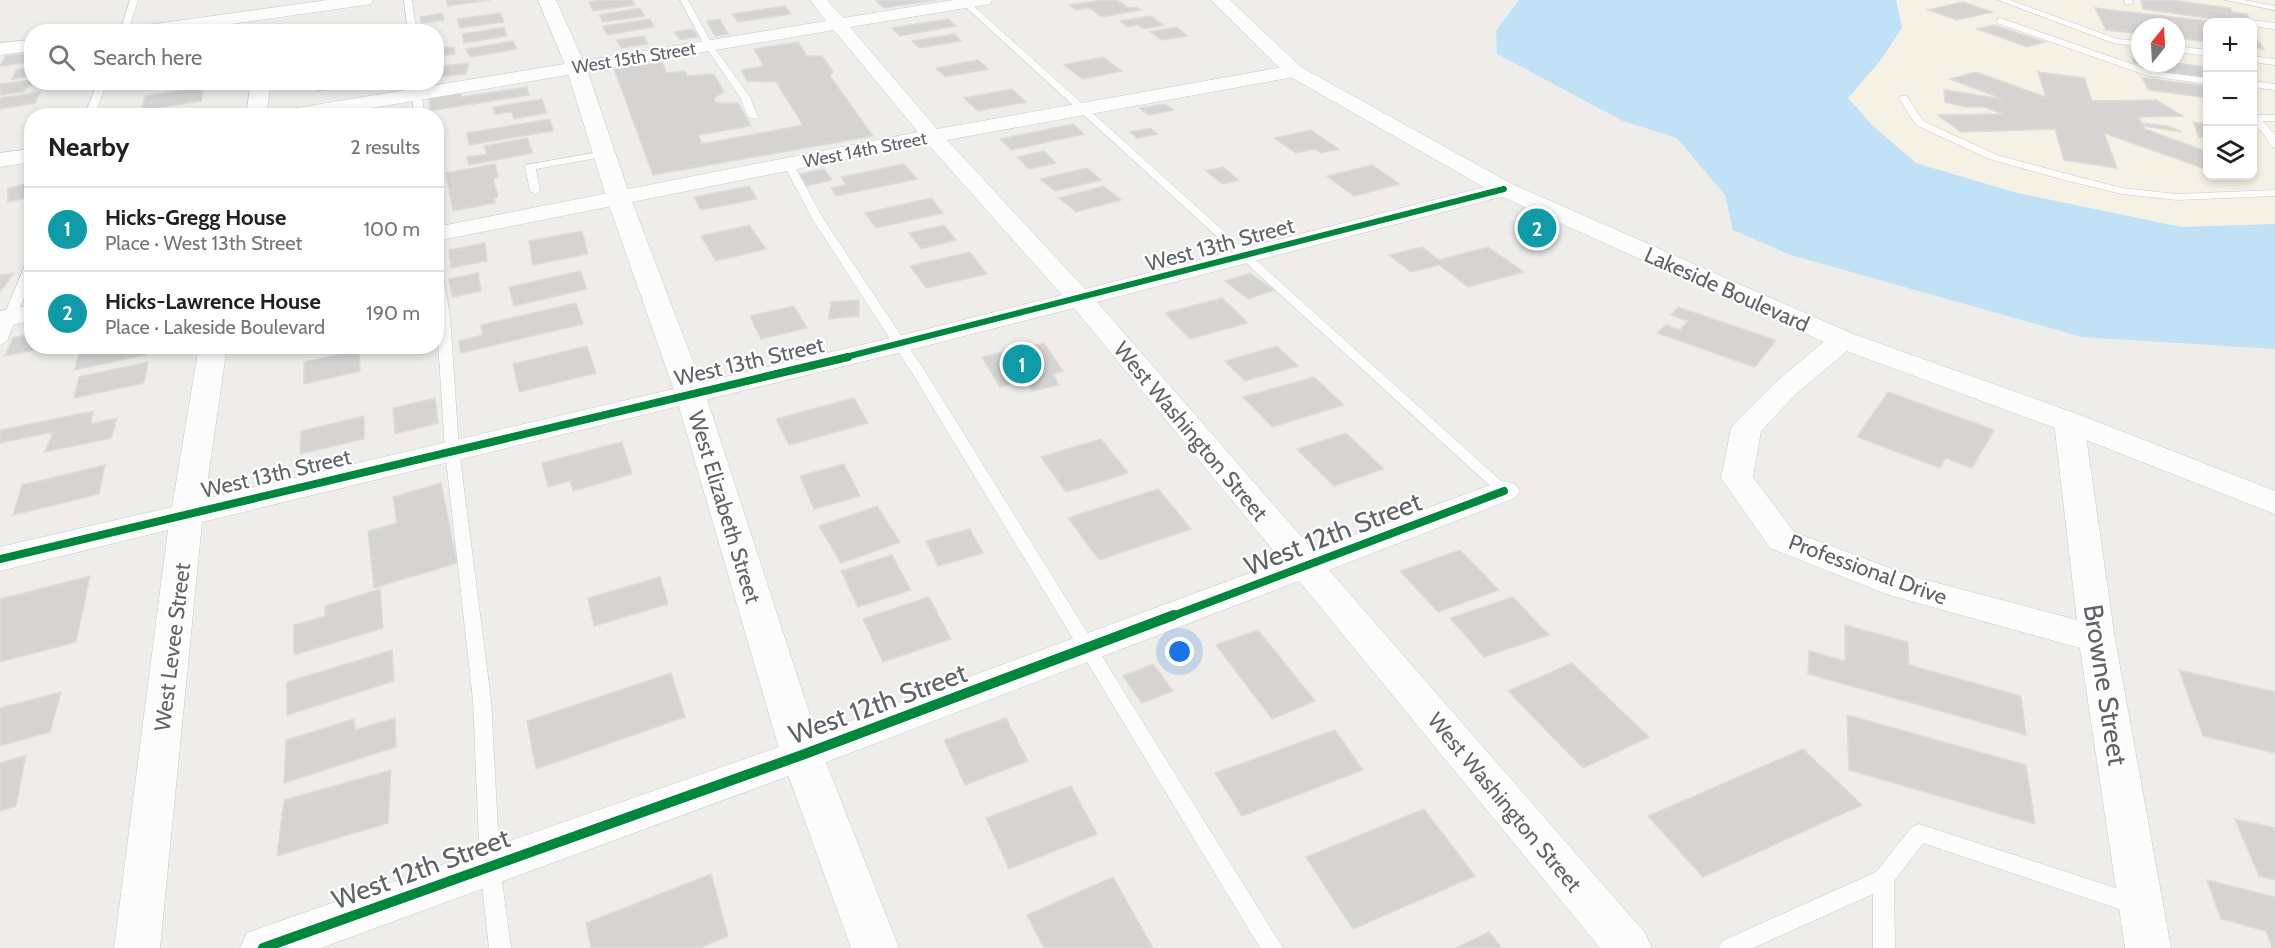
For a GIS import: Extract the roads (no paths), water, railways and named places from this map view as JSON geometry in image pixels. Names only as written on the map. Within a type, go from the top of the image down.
[{"type":"street","points":[[178,24],[274,7],[366,0]]},
{"type":"street","name":"West Elizabeth Street","points":[[547,0],[576,67],[619,199],[690,393],[802,755],[875,948]]},
{"type":"street","name":"West Washington Street","points":[[818,0],[932,136],[1081,300],[1629,948]]},
{"type":"street","name":"Lakeside Boulevard","points":[[1220,0],[1294,71],[1504,189],[1843,340],[2069,422],[2275,503]]},
{"type":"street","name":"West 15th Street","points":[[444,84],[709,46],[971,1]]},
{"type":"street","points":[[271,24],[274,7]]},
{"type":"street","points":[[0,49],[24,46]]},
{"type":"street","name":"West 14th Street","points":[[444,232],[932,136],[1294,71]]},
{"type":"street","points":[[256,108],[260,90]]},
{"type":"street","name":"West 15th Street","points":[[322,108],[407,90]]},
{"type":"street","points":[[0,160],[24,156]]},
{"type":"street","name":"West 13th Street","points":[[0,559],[1081,300],[1504,189]]},
{"type":"street","name":"Professional Drive","points":[[1843,340],[1786,387],[1746,429],[1737,478],[1782,540],[1901,586],[2097,639]]},
{"type":"street","name":"West Levee Street","points":[[137,948],[187,513],[212,354]]},
{"type":"street","name":"Browne Street","points":[[2069,422],[2097,639],[2148,948]]},
{"type":"street","name":"West 12th Street","points":[[263,948],[802,755],[1306,567],[1504,490]]},
{"type":"lane","points":[[127,24],[135,0]]},
{"type":"lane","points":[[408,0],[411,24]]},
{"type":"lane","points":[[684,0],[709,46],[745,97],[753,117]]},
{"type":"lane","points":[[2002,0],[2116,41],[2131,43]]},
{"type":"lane","points":[[2229,0],[2275,8]]},
{"type":"lane","points":[[971,1],[1082,109],[1504,490]]},
{"type":"lane","points":[[2234,1],[2241,16],[2245,18]]},
{"type":"lane","points":[[2000,21],[2151,74],[2203,80]]},
{"type":"lane","points":[[2257,23],[2275,26]]},
{"type":"lane","points":[[2185,50],[2203,52]]},
{"type":"lane","points":[[2257,60],[2275,62]]},
{"type":"lane","points":[[2257,85],[2275,87]]},
{"type":"lane","points":[[92,108],[100,90]]},
{"type":"lane","points":[[416,90],[418,108]]},
{"type":"lane","points":[[1904,98],[1919,123],[1993,157],[2072,179],[2122,191],[2177,197],[2275,193]]},
{"type":"lane","points":[[2275,118],[2254,118],[2268,132],[2275,144]]},
{"type":"lane","points":[[535,191],[530,167],[604,154]]},
{"type":"lane","points":[[789,165],[807,202],[902,344],[1085,650],[1272,948]]},
{"type":"lane","points":[[10,323],[24,284]]},
{"type":"lane","points":[[444,316],[452,450],[482,700],[490,867],[500,948]]},
{"type":"lane","points":[[1730,948],[1882,879],[1919,833],[2141,907]]},
{"type":"lane","points":[[1882,879],[1884,948]]},
{"type":"water","points":[[1519,0],[1896,0],[1902,28],[1880,61],[1848,98],[1872,125],[1916,163],[2017,193],[2181,227],[2275,224],[2275,349],[2082,337],[1791,255],[1733,230],[1725,195],[1677,138],[1623,121],[1497,54],[1496,31]]},
{"type":"place","name":"Hicks-Lawrence House","points":[[1537,228]]},
{"type":"place","name":"Hicks-Gregg House","points":[[1022,364]]}]
